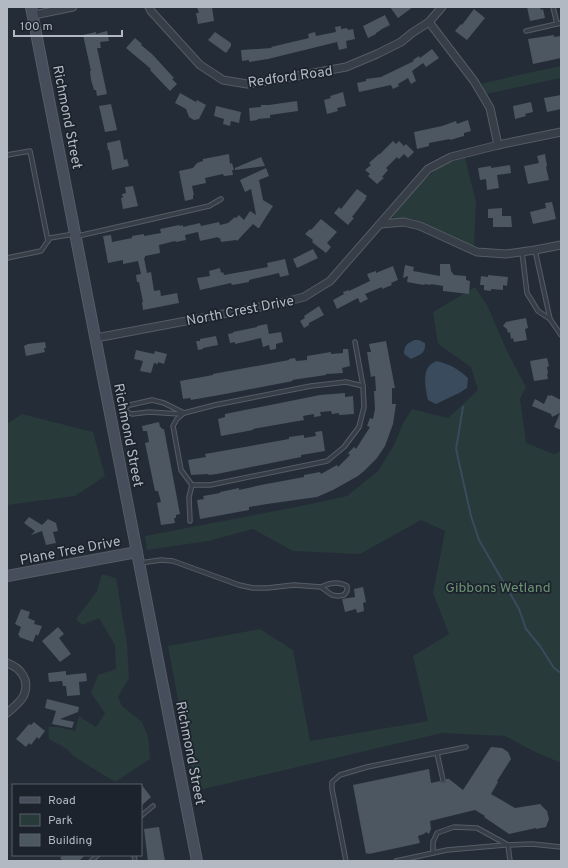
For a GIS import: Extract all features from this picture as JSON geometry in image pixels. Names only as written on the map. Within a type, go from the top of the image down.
[{"type":"main road","name":"Richmond Street","points":[[33,10],[197,861]]},
{"type":"main road","name":"Plane Tree Drive","points":[[7,576],[137,552]]},
{"type":"street","points":[[33,10],[73,7]]},
{"type":"street","name":"Redford Road","points":[[149,7],[150,11],[200,65],[223,80],[247,84],[346,67],[401,42],[429,22],[442,7]]},
{"type":"street","points":[[429,22],[474,81],[490,108],[498,145]]},
{"type":"street","name":"North Crest Drive","points":[[96,338],[281,303],[304,297],[330,281],[428,169],[451,157],[498,145],[561,132]]},
{"type":"street","points":[[380,224],[404,222],[420,226],[477,252],[506,254],[561,245]]},
{"type":"street","points":[[7,663],[23,674],[26,685],[24,696],[7,713]]},
{"type":"lane","points":[[526,31],[559,24],[553,7]]},
{"type":"lane","points":[[7,155],[30,151],[48,241]]},
{"type":"lane","points":[[7,258],[41,251],[50,238],[76,235],[209,206],[221,199]]},
{"type":"lane","points":[[535,250],[550,319]]},
{"type":"lane","points":[[522,252],[528,293],[538,311],[550,319],[561,335]]},
{"type":"lane","points":[[184,413],[177,419],[173,426],[181,470],[192,484],[210,485],[327,461],[344,447],[359,427],[364,407],[363,386],[354,342]]},
{"type":"lane","points":[[184,413],[164,403],[152,400],[130,405],[122,410],[132,414],[150,412],[180,414],[311,386],[346,382],[363,386]]},
{"type":"lane","points":[[190,521],[189,497],[192,484]]},
{"type":"lane","points":[[139,563],[161,560],[173,561],[239,585],[253,588],[294,585],[321,587],[328,584],[342,583],[347,586],[347,591],[344,595],[338,596],[332,595],[321,587]]},
{"type":"lane","points":[[346,861],[332,789],[332,782],[340,775],[367,767],[466,747]]},
{"type":"lane","points":[[437,753],[443,780]]},
{"type":"lane","points":[[142,815],[153,806]]},
{"type":"lane","points":[[433,853],[433,842],[438,833],[454,826],[478,828],[508,845]]},
{"type":"lane","points":[[396,861],[447,850],[532,844],[561,847]]},
{"type":"lane","points":[[508,845],[510,861]]},
{"type":"green space","points":[[561,66],[561,78],[486,94],[481,84],[527,73]]},
{"type":"green space","points":[[465,158],[476,202],[474,246],[452,238],[412,219],[394,218],[393,216],[402,203],[431,174],[444,165]]},
{"type":"green space","name":"Gibbons Wetland","points":[[475,287],[487,305],[508,353],[526,387],[520,399],[526,443],[554,454],[561,451],[561,763],[533,751],[505,736],[442,733],[195,791],[168,646],[260,629],[293,650],[310,741],[428,721],[413,656],[449,634],[433,593],[445,531],[421,520],[360,554],[293,551],[253,529],[208,541],[147,550],[145,536],[347,496],[378,471],[394,445],[403,423],[412,409],[448,418],[478,390],[471,367],[438,344],[433,312]]},
{"type":"green space","points":[[22,414],[93,432],[105,476],[75,496],[7,505],[7,424]]},
{"type":"green space","points":[[102,574],[116,578],[127,644],[129,678],[118,697],[122,706],[142,722],[148,737],[150,759],[115,782],[73,756],[67,749],[49,739],[48,727],[57,727],[75,731],[79,716],[96,727],[105,713],[91,693],[98,675],[116,669],[115,645],[99,618],[82,625],[76,619],[97,591]]},
{"type":"water","points":[[414,340],[419,340],[425,343],[425,347],[421,354],[411,359],[404,354],[404,351],[406,345]]},
{"type":"water","points":[[436,361],[454,367],[468,378],[467,388],[436,404],[428,400],[425,377],[428,368]]},
{"type":"building","points":[[197,7],[212,7],[214,21],[198,24],[196,13],[199,13]]},
{"type":"building","points":[[390,7],[413,7],[398,18]]},
{"type":"building","points":[[527,7],[540,7],[541,10],[543,9],[545,18],[530,21]]},
{"type":"building","points":[[474,9],[485,18],[467,40],[455,31],[461,24],[462,25]]},
{"type":"building","points":[[385,15],[390,25],[368,38],[363,26]]},
{"type":"building","points":[[341,26],[341,29],[353,29],[355,39],[346,41],[347,48],[339,50],[337,42],[268,59],[249,62],[249,60],[242,61],[241,50],[272,48],[271,47],[309,38],[308,34],[315,32],[316,36],[336,32],[335,27]]},
{"type":"building","points":[[107,31],[109,41],[100,42],[101,48],[97,48],[107,94],[97,96],[91,80],[91,71],[83,35]]},
{"type":"building","points":[[215,32],[231,43],[231,46],[226,53],[208,40]]},
{"type":"building","points":[[554,35],[554,37],[561,36],[561,58],[533,64],[528,39]]},
{"type":"building","points":[[135,38],[174,78],[172,79],[177,84],[170,91],[150,70],[151,69],[126,48]]},
{"type":"building","points":[[432,49],[439,58],[426,67],[423,63],[412,71],[416,81],[411,84],[408,78],[393,89],[391,85],[359,92],[357,83],[366,81],[366,79],[381,77],[414,61],[413,60],[419,56],[420,58]]},
{"type":"building","points":[[343,92],[346,106],[337,108],[338,111],[327,114],[324,100],[331,98],[330,96]]},
{"type":"building","points":[[180,93],[196,102],[197,100],[206,105],[199,119],[194,120],[189,117],[186,109],[175,103]]},
{"type":"building","points":[[561,95],[561,109],[547,112],[544,98]]},
{"type":"building","points":[[297,101],[298,111],[270,115],[270,118],[250,121],[249,108],[261,107],[261,105]]},
{"type":"building","points":[[531,102],[533,112],[515,119],[513,106]]},
{"type":"building","points":[[111,104],[117,130],[105,132],[99,106]]},
{"type":"building","points":[[216,106],[241,112],[239,123],[231,121],[230,126],[223,124],[224,119],[214,116]]},
{"type":"building","points":[[468,120],[471,131],[464,133],[464,136],[429,143],[429,146],[417,149],[414,132],[442,126],[456,121],[457,124]]},
{"type":"building","points":[[120,140],[124,160],[127,159],[129,166],[112,170],[107,143]]},
{"type":"building","points":[[393,141],[396,144],[399,141],[404,146],[406,144],[414,152],[408,158],[404,154],[399,159],[397,157],[386,168],[388,170],[382,177],[384,178],[377,184],[368,176],[370,174],[365,170],[371,165],[369,163]]},
{"type":"building","points":[[229,154],[230,164],[232,163],[234,170],[232,170],[233,175],[224,176],[223,174],[205,178],[206,183],[192,186],[194,195],[193,199],[185,201],[179,171],[193,168],[197,163],[203,161],[203,159]]},
{"type":"building","points":[[545,154],[549,180],[528,184],[524,166],[539,163],[537,156]]},
{"type":"building","points":[[261,157],[265,166],[235,170],[235,168]]},
{"type":"building","points":[[510,165],[511,173],[497,175],[499,188],[487,190],[486,179],[480,180],[478,168],[491,166],[491,168]]},
{"type":"building","points":[[266,168],[269,176],[259,180],[263,200],[273,206],[259,228],[253,224],[237,241],[221,242],[220,238],[218,237],[200,241],[198,232],[185,235],[186,240],[159,245],[160,253],[145,256],[144,258],[147,273],[151,272],[154,291],[160,290],[161,296],[177,293],[179,303],[143,310],[139,282],[137,282],[136,275],[141,274],[138,261],[123,264],[123,260],[108,263],[103,236],[111,235],[112,242],[132,238],[132,236],[144,234],[144,236],[161,233],[160,229],[179,225],[183,225],[183,227],[200,223],[201,226],[219,222],[220,225],[228,223],[239,215],[244,220],[250,211],[256,215],[251,189],[245,192],[240,180]]},
{"type":"building","points":[[133,186],[138,206],[123,209],[121,198],[123,198],[122,194],[126,193],[125,187]]},
{"type":"building","points":[[357,189],[367,196],[348,225],[334,213],[339,207],[341,209]]},
{"type":"building","points":[[552,202],[556,219],[533,224],[530,212],[546,208],[545,203]]},
{"type":"building","points":[[502,208],[502,216],[511,216],[512,227],[493,227],[493,218],[488,218],[488,209]]},
{"type":"building","points":[[321,219],[337,232],[327,243],[331,247],[326,253],[312,242],[313,240],[305,234]]},
{"type":"building","points":[[313,249],[318,258],[297,268],[293,259]]},
{"type":"building","points":[[285,259],[289,275],[280,277],[279,273],[249,280],[249,282],[232,285],[231,283],[200,290],[197,278],[210,276],[209,271],[220,268],[221,273],[223,272],[224,275],[268,267],[267,263]]},
{"type":"building","points":[[440,264],[450,264],[451,271],[454,275],[466,276],[466,280],[470,281],[469,294],[443,291],[443,286],[407,282],[408,276],[403,278],[405,265],[414,267],[413,271],[440,276]]},
{"type":"building","points":[[393,266],[398,280],[391,283],[392,285],[382,289],[382,287],[365,294],[368,299],[360,303],[358,298],[337,309],[333,300],[344,294],[343,292],[349,291],[370,281],[367,274],[376,271],[376,273]]},
{"type":"building","points":[[488,275],[508,277],[507,286],[503,285],[503,290],[484,290],[484,285],[480,285],[481,276],[488,277]]},
{"type":"building","points":[[319,306],[324,315],[309,323],[309,325],[304,328],[300,321],[305,318],[304,316]]},
{"type":"building","points":[[526,318],[528,328],[525,329],[527,340],[514,342],[513,338],[511,339],[510,332],[508,333],[507,329],[503,326],[506,322]]},
{"type":"building","points":[[267,324],[269,334],[281,332],[283,342],[276,344],[276,349],[270,350],[269,345],[263,347],[261,338],[235,344],[235,342],[230,343],[228,334]]},
{"type":"building","points":[[216,336],[218,345],[198,350],[196,341]]},
{"type":"building","points":[[386,341],[395,388],[392,388],[392,404],[396,404],[393,424],[385,446],[377,458],[364,471],[333,490],[317,497],[249,507],[249,510],[200,519],[197,500],[204,499],[203,496],[239,488],[239,490],[304,477],[304,475],[320,472],[321,474],[337,465],[338,467],[350,455],[348,453],[354,447],[356,449],[370,427],[367,426],[370,418],[373,419],[375,409],[374,391],[376,391],[375,376],[371,377],[367,352],[371,352],[369,344]]},
{"type":"building","points":[[45,342],[45,352],[26,356],[24,346],[28,344]]},
{"type":"building","points":[[343,349],[348,349],[350,366],[342,368],[343,373],[326,374],[292,380],[293,381],[191,400],[190,398],[183,399],[180,381],[289,359],[295,358],[296,361],[307,360],[307,356],[331,352],[331,354],[343,353]]},
{"type":"building","points":[[136,350],[154,354],[155,351],[167,354],[164,364],[158,362],[158,364],[154,363],[151,373],[140,371],[143,361],[134,359]]},
{"type":"building","points":[[547,358],[549,366],[547,367],[548,379],[534,381],[530,361]]},
{"type":"building","points":[[345,393],[345,397],[353,396],[354,414],[339,415],[339,413],[332,414],[331,411],[320,412],[321,416],[314,417],[314,414],[303,416],[304,420],[221,436],[218,419],[225,417],[225,414],[320,395]]},
{"type":"building","points":[[548,395],[561,400],[561,430],[554,427],[560,413],[552,417],[551,414],[532,406],[535,399],[544,404]]},
{"type":"building","points":[[159,422],[160,427],[164,429],[180,514],[176,515],[176,518],[174,518],[175,523],[161,525],[157,503],[161,502],[158,491],[155,491],[145,443],[149,442],[147,431],[143,431],[142,426]]},
{"type":"building","points":[[322,431],[325,451],[217,474],[191,475],[188,460],[206,457],[205,454],[289,439],[289,437],[304,435],[304,438],[316,436],[315,432]]},
{"type":"building","points":[[29,517],[42,525],[48,519],[56,523],[58,531],[53,532],[56,543],[46,545],[42,531],[31,535],[35,531],[24,523]]},
{"type":"building","points":[[363,587],[366,602],[363,603],[364,611],[357,613],[356,609],[345,612],[342,599],[355,597],[354,589]]},
{"type":"building","points":[[21,609],[30,612],[28,618],[35,621],[34,624],[42,626],[38,636],[36,634],[33,642],[19,637],[20,636],[18,635],[21,627],[15,624]]},
{"type":"building","points":[[58,627],[64,634],[59,638],[71,654],[60,662],[42,641]]},
{"type":"building","points":[[66,671],[66,675],[86,673],[87,681],[79,682],[80,695],[67,696],[66,686],[63,686],[62,681],[49,682],[48,673]]},
{"type":"building","points":[[47,699],[79,707],[78,712],[60,719],[74,722],[72,728],[52,724],[56,711],[45,708]]},
{"type":"building","points":[[34,722],[45,731],[39,739],[37,737],[31,745],[29,743],[26,747],[16,739],[29,724],[31,725]]},
{"type":"building","points":[[491,747],[502,748],[508,752],[511,759],[497,781],[498,782],[491,794],[515,808],[540,804],[547,811],[549,819],[546,827],[509,834],[475,810],[430,821],[431,829],[429,834],[426,832],[418,836],[420,843],[366,854],[353,785],[429,769],[431,783],[440,781],[444,783],[446,779],[449,779],[463,790]]},
{"type":"building","points":[[142,785],[151,797],[142,805]]},
{"type":"building","points":[[159,827],[165,861],[148,861],[144,829]]},
{"type":"building","points":[[62,856],[84,856],[79,861],[63,861],[60,858]]},
{"type":"waterway","points":[[463,407],[456,449],[471,516],[479,540],[519,609],[526,629],[540,646],[554,668],[561,673]]}]
